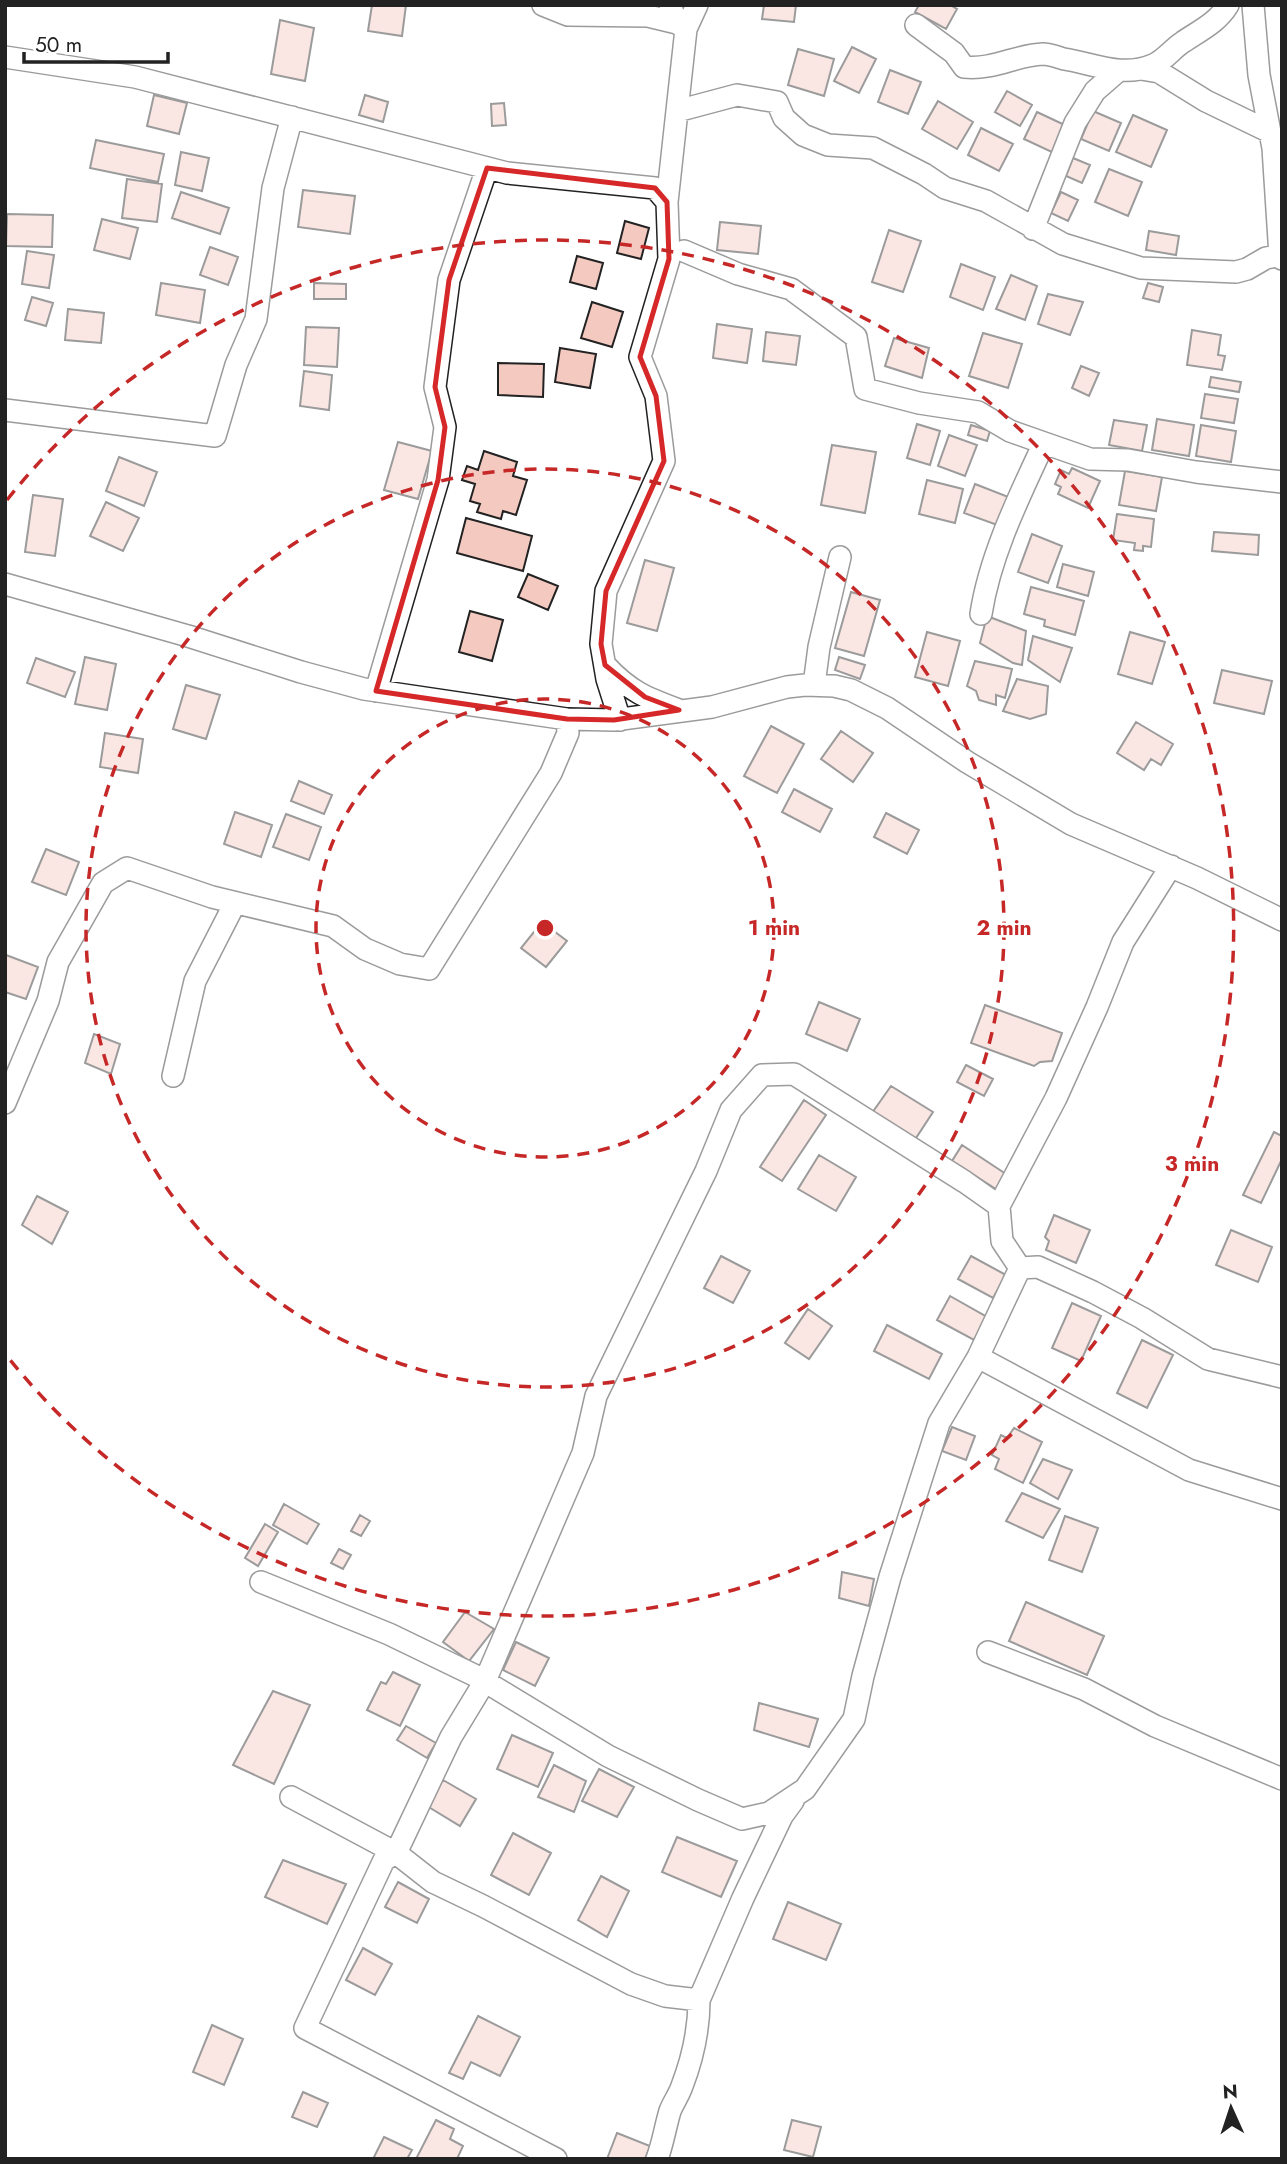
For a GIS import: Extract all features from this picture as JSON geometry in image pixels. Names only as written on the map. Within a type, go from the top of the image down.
[{"type":"street","points":[[543,5],[568,15],[678,19],[697,5]]},
{"type":"street","points":[[916,25],[954,53],[964,67],[992,67],[1045,54],[1118,72],[1141,69],[1167,57],[1181,43],[1199,34],[1228,5]]},
{"type":"street","points":[[677,111],[737,95],[777,102],[784,118],[803,135],[828,145],[873,148],[945,188],[986,201],[1063,244],[1142,268],[1236,272],[1247,270],[1266,258],[1281,257],[1270,132],[1259,75],[1253,5]]},
{"type":"street","points":[[620,720],[601,644],[606,591],[664,461],[656,396],[640,358],[669,259],[667,202],[677,111],[678,19]]},
{"type":"street","points":[[5,57],[135,77],[507,173],[655,188],[667,202]]},
{"type":"street","points":[[1141,69],[1159,72],[1206,100],[1270,132]]},
{"type":"street","points":[[1032,229],[1075,123],[1095,91],[1118,72]]},
{"type":"street","points":[[5,410],[215,436],[236,365],[256,318],[273,188],[292,117]]},
{"type":"street","points":[[376,691],[438,480],[445,427],[436,387],[449,280],[487,168]]},
{"type":"street","points":[[684,251],[738,274],[791,289],[856,337],[864,388],[919,403],[978,412],[1010,431],[1090,459],[1128,460],[1282,482]]},
{"type":"street","points":[[981,614],[985,589],[1008,525],[1044,443]]},
{"type":"street","points":[[814,685],[819,647],[840,556]]},
{"type":"street","points":[[5,584],[188,636],[301,672],[376,691],[567,719],[620,720],[712,707],[787,687],[834,686],[866,696],[967,762],[1071,824],[1171,866],[1282,920]]},
{"type":"street","points":[[605,665],[624,686],[679,710]]},
{"type":"street","points":[[5,1103],[48,1001],[58,962],[103,883],[127,867],[212,897],[332,926],[365,949],[400,964],[429,969],[551,773],[568,733],[567,719]]},
{"type":"street","points":[[1020,1268],[1002,1241],[999,1206],[1056,1098],[1123,942],[1171,866]]},
{"type":"street","points":[[173,1076],[195,981],[235,903]]},
{"type":"street","points":[[556,2159],[305,2028],[384,1860],[396,1853],[451,1737],[485,1681],[583,1452],[596,1396],[706,1171],[731,1110],[762,1075],[794,1074],[999,1206]]},
{"type":"street","points":[[261,1582],[389,1634],[485,1681],[608,1756],[698,1800],[742,1819],[769,1813],[805,1788],[854,1719],[890,1577],[939,1423],[978,1357],[1020,1268]]},
{"type":"street","points":[[1020,1268],[1038,1268],[1093,1292],[1142,1318],[1208,1359],[1282,1377]]},
{"type":"street","points":[[978,1357],[1189,1470],[1282,1499]]},
{"type":"street","points":[[988,1652],[1084,1689],[1155,1726],[1282,1779]]},
{"type":"street","points":[[657,2159],[691,2054],[699,2016],[699,2000],[782,1816],[798,1794]]},
{"type":"street","points":[[291,1797],[396,1853],[433,1882],[631,1984],[665,1996],[699,2000]]},
{"type":"highlighted area","points":[[487,168],[655,188],[667,202],[669,259],[640,357],[656,396],[664,461],[606,591],[601,644],[605,665],[645,697],[679,710],[614,720],[567,719],[376,691],[438,480],[445,427],[435,387],[449,280]]},
{"type":"building","points":[[372,5],[406,5],[402,36],[368,31]]},
{"type":"building","points":[[764,5],[796,5],[794,22],[762,19]]},
{"type":"building","points":[[919,5],[950,5],[957,9],[946,29],[915,12]]},
{"type":"building","points":[[280,20],[314,28],[305,81],[271,74]]},
{"type":"building","points":[[852,47],[876,59],[859,93],[834,81]]},
{"type":"building","points":[[798,49],[834,59],[824,96],[788,85]]},
{"type":"building","points":[[890,70],[921,82],[908,114],[878,102]]},
{"type":"building","points":[[1007,91],[1032,105],[1020,126],[995,112]]},
{"type":"building","points":[[154,95],[187,103],[179,134],[147,126]]},
{"type":"building","points":[[365,95],[388,102],[383,122],[359,115]]},
{"type":"building","points":[[938,101],[973,122],[957,149],[922,129]]},
{"type":"building","points":[[504,103],[506,125],[492,126],[491,104]]},
{"type":"building","points":[[1093,111],[1121,123],[1109,151],[1081,139]]},
{"type":"building","points":[[1037,112],[1069,127],[1056,154],[1024,139]]},
{"type":"building","points":[[1133,115],[1167,130],[1151,167],[1116,152]]},
{"type":"building","points":[[981,128],[1013,144],[999,171],[968,155]]},
{"type":"building","points":[[96,140],[164,154],[158,182],[90,168]]},
{"type":"building","points":[[181,152],[209,158],[202,191],[175,185]]},
{"type":"building","points":[[1073,158],[1090,165],[1082,183],[1066,176]]},
{"type":"building","points":[[1109,169],[1142,182],[1128,216],[1095,202]]},
{"type":"building","points":[[127,179],[162,184],[157,222],[122,218]]},
{"type":"building","points":[[303,190],[355,196],[350,234],[298,227]]},
{"type":"building","points":[[181,192],[229,208],[220,234],[172,218]]},
{"type":"building","points":[[1061,192],[1078,200],[1068,221],[1051,213]]},
{"type":"building","points":[[7,214],[53,215],[52,247],[6,246]]},
{"type":"building","points":[[102,219],[138,228],[130,259],[94,250]]},
{"type":"building","points":[[625,221],[649,228],[641,259],[617,253]]},
{"type":"building","points":[[720,222],[761,226],[758,254],[717,250]]},
{"type":"building","points":[[889,230],[921,241],[903,292],[872,282]]},
{"type":"building","points":[[1149,231],[1179,236],[1176,255],[1146,250]]},
{"type":"building","points":[[210,247],[238,257],[228,285],[200,275]]},
{"type":"building","points":[[27,251],[54,255],[49,288],[22,284]]},
{"type":"building","points":[[577,256],[603,263],[596,289],[570,282]]},
{"type":"building","points":[[961,264],[995,277],[983,310],[950,297]]},
{"type":"building","points":[[1011,275],[1037,286],[1025,320],[996,309]]},
{"type":"building","points":[[161,283],[205,290],[200,323],[156,315]]},
{"type":"building","points":[[314,283],[346,284],[346,299],[314,299]]},
{"type":"building","points":[[1148,283],[1163,287],[1159,302],[1143,298]]},
{"type":"building","points":[[1048,294],[1083,302],[1070,335],[1038,324]]},
{"type":"building","points":[[32,297],[53,303],[46,326],[25,320]]},
{"type":"building","points":[[592,302],[623,312],[612,347],[581,338]]},
{"type":"building","points":[[68,309],[104,313],[101,343],[65,340]]},
{"type":"building","points":[[717,324],[752,329],[747,363],[713,358]]},
{"type":"building","points":[[306,327],[339,328],[337,367],[304,365]]},
{"type":"building","points":[[1192,330],[1221,335],[1218,355],[1225,356],[1222,370],[1187,365]]},
{"type":"building","points":[[766,332],[800,336],[796,365],[763,361]]},
{"type":"building","points":[[983,333],[1022,344],[1008,388],[969,376]]},
{"type":"building","points":[[894,338],[929,348],[922,378],[885,366]]},
{"type":"building","points":[[560,348],[596,354],[590,388],[555,382]]},
{"type":"building","points":[[498,363],[544,364],[543,397],[498,395]]},
{"type":"building","points":[[1081,366],[1099,373],[1089,396],[1072,388]]},
{"type":"building","points":[[304,371],[332,375],[329,410],[300,406]]},
{"type":"building","points":[[1211,377],[1241,382],[1239,392],[1209,387]]},
{"type":"building","points":[[1205,394],[1238,399],[1234,423],[1201,418]]},
{"type":"building","points":[[1157,419],[1194,425],[1189,456],[1152,450]]},
{"type":"building","points":[[1114,420],[1147,425],[1142,451],[1109,445]]},
{"type":"building","points":[[917,424],[940,431],[930,465],[907,458]]},
{"type":"building","points":[[971,425],[990,431],[987,441],[968,435]]},
{"type":"building","points":[[1201,425],[1236,431],[1231,462],[1196,456]]},
{"type":"building","points":[[949,435],[977,445],[965,476],[938,466]]},
{"type":"building","points":[[398,442],[432,451],[418,499],[384,490]]},
{"type":"building","points":[[832,445],[876,452],[865,513],[821,505]]},
{"type":"building","points":[[484,451],[517,462],[513,476],[527,480],[516,515],[503,511],[501,519],[477,512],[480,504],[470,501],[475,484],[462,480],[467,466],[478,470]]},
{"type":"building","points":[[119,457],[157,472],[144,506],[106,491]]},
{"type":"building","points":[[1072,468],[1100,481],[1088,508],[1058,494],[1061,487],[1055,484],[1061,470],[1069,474]]},
{"type":"building","points":[[1125,471],[1162,477],[1156,511],[1119,505]]},
{"type":"building","points":[[927,480],[963,489],[955,523],[919,514]]},
{"type":"building","points":[[975,484],[1011,498],[1000,526],[964,513]]},
{"type":"building","points":[[33,495],[63,499],[55,556],[25,552]]},
{"type":"building","points":[[106,502],[139,518],[123,551],[90,536]]},
{"type":"building","points":[[1117,514],[1154,519],[1151,547],[1143,546],[1143,551],[1134,550],[1135,543],[1113,540]]},
{"type":"building","points":[[466,518],[532,536],[523,571],[457,553]]},
{"type":"building","points":[[1214,532],[1259,535],[1258,555],[1212,551]]},
{"type":"building","points":[[1032,534],[1062,546],[1048,583],[1018,572]]},
{"type":"building","points":[[645,560],[674,568],[657,631],[627,623]]},
{"type":"building","points":[[1063,564],[1094,572],[1088,596],[1057,587]]},
{"type":"building","points":[[528,574],[558,586],[548,610],[518,597]]},
{"type":"building","points":[[1031,587],[1084,601],[1075,635],[1044,626],[1045,620],[1024,614]]},
{"type":"building","points":[[851,592],[880,600],[864,656],[835,648]]},
{"type":"building","points":[[470,611],[503,620],[492,661],[459,652]]},
{"type":"building","points":[[987,616],[1026,631],[1022,665],[1013,663],[980,643]]},
{"type":"building","points":[[927,632],[960,641],[948,686],[915,677]]},
{"type":"building","points":[[1130,632],[1165,642],[1152,684],[1118,674]]},
{"type":"building","points":[[1033,636],[1072,648],[1060,682],[1028,660]]},
{"type":"building","points":[[85,657],[116,664],[107,710],[75,704]]},
{"type":"building","points":[[839,657],[865,665],[860,679],[835,670]]},
{"type":"building","points":[[36,658],[75,672],[65,697],[27,683]]},
{"type":"building","points":[[975,661],[1012,669],[1005,698],[996,695],[996,705],[979,700],[976,691],[967,686]]},
{"type":"building","points":[[1222,670],[1272,681],[1264,714],[1214,703]]},
{"type":"building","points":[[1017,679],[1048,686],[1046,714],[1030,719],[1003,711]]},
{"type":"building","points":[[186,685],[220,695],[206,739],[173,729]]},
{"type":"building","points":[[1136,722],[1173,744],[1161,765],[1151,759],[1144,770],[1117,753]]},
{"type":"building","points":[[771,726],[804,744],[777,793],[744,776]]},
{"type":"building","points":[[841,731],[873,753],[853,782],[821,759]]},
{"type":"building","points":[[105,733],[143,739],[138,773],[100,767]]},
{"type":"building","points":[[299,781],[332,795],[324,814],[291,801]]},
{"type":"building","points":[[794,789],[832,809],[820,832],[782,812]]},
{"type":"building","points":[[235,812],[272,825],[261,857],[224,844]]},
{"type":"building","points":[[886,813],[919,830],[907,854],[874,837]]},
{"type":"building","points":[[286,814],[321,827],[309,860],[273,847]]},
{"type":"building","points":[[46,849],[79,862],[66,895],[32,882]]},
{"type":"building","points":[[542,922],[567,941],[546,967],[521,948]]},
{"type":"building","points":[[6,955],[38,967],[26,999],[5,992]]},
{"type":"building","points":[[819,1002],[860,1019],[847,1051],[806,1034]]},
{"type":"building","points":[[985,1005],[1062,1033],[1052,1061],[1040,1062],[1034,1066],[971,1043]]},
{"type":"building","points":[[94,1034],[120,1044],[111,1074],[85,1063]]},
{"type":"building","points":[[966,1065],[993,1079],[984,1096],[957,1082]]},
{"type":"building","points":[[891,1086],[933,1112],[916,1138],[900,1134],[872,1113]]},
{"type":"building","points":[[804,1100],[826,1115],[782,1181],[760,1167]]},
{"type":"building","points":[[1274,1132],[1282,1136],[1282,1159],[1261,1203],[1243,1195]]},
{"type":"building","points":[[962,1145],[1009,1176],[999,1191],[952,1161]]},
{"type":"building","points":[[819,1155],[856,1177],[836,1211],[798,1189]]},
{"type":"building","points":[[37,1196],[68,1212],[52,1244],[22,1225]]},
{"type":"building","points":[[1054,1215],[1090,1230],[1076,1263],[1046,1250],[1049,1241],[1045,1237]]},
{"type":"building","points":[[1231,1230],[1272,1247],[1258,1282],[1216,1265]]},
{"type":"building","points":[[721,1256],[750,1271],[733,1303],[704,1288]]},
{"type":"building","points":[[971,1256],[1006,1275],[993,1298],[958,1279]]},
{"type":"building","points":[[950,1296],[987,1317],[974,1340],[937,1320]]},
{"type":"building","points":[[1072,1303],[1101,1316],[1081,1361],[1052,1348]]},
{"type":"building","points":[[808,1309],[832,1326],[809,1359],[785,1343]]},
{"type":"building","points":[[887,1325],[942,1354],[929,1379],[874,1351]]},
{"type":"building","points":[[1142,1340],[1173,1355],[1147,1408],[1117,1393]]},
{"type":"building","points":[[952,1427],[975,1436],[966,1460],[942,1451]]},
{"type":"building","points":[[1014,1428],[1042,1442],[1023,1483],[995,1469],[999,1459],[992,1455],[1001,1435],[1007,1438]]},
{"type":"building","points":[[1043,1459],[1072,1470],[1058,1499],[1030,1483]]},
{"type":"building","points":[[1022,1493],[1060,1509],[1043,1538],[1006,1521]]},
{"type":"building","points":[[284,1504],[319,1524],[307,1544],[273,1525]]},
{"type":"building","points":[[360,1515],[370,1521],[361,1536],[351,1531]]},
{"type":"building","points":[[1065,1516],[1098,1528],[1082,1572],[1049,1560]]},
{"type":"building","points":[[265,1524],[278,1532],[258,1566],[245,1558]]},
{"type":"building","points":[[339,1549],[351,1555],[343,1569],[331,1563]]},
{"type":"building","points":[[842,1572],[874,1579],[869,1606],[839,1598]]},
{"type":"building","points":[[1026,1602],[1104,1636],[1087,1675],[1009,1641]]},
{"type":"building","points":[[465,1612],[494,1629],[469,1661],[443,1642]]},
{"type":"building","points":[[516,1642],[549,1658],[535,1686],[503,1670]]},
{"type":"building","points":[[393,1672],[420,1685],[400,1726],[367,1710],[381,1682],[386,1684]]},
{"type":"building","points":[[273,1691],[310,1705],[274,1784],[233,1765]]},
{"type":"building","points":[[759,1703],[818,1719],[809,1747],[754,1730]]},
{"type":"building","points":[[406,1726],[436,1743],[427,1758],[397,1740]]},
{"type":"building","points":[[512,1735],[553,1753],[538,1787],[497,1769]]},
{"type":"building","points":[[554,1765],[586,1781],[574,1812],[538,1797]]},
{"type":"building","points":[[599,1769],[634,1787],[617,1817],[582,1801]]},
{"type":"building","points":[[443,1780],[476,1799],[460,1826],[427,1806]]},
{"type":"building","points":[[513,1833],[551,1853],[529,1895],[491,1875]]},
{"type":"building","points":[[677,1837],[737,1861],[721,1897],[662,1872]]},
{"type":"building","points":[[283,1860],[346,1884],[327,1924],[265,1897]]},
{"type":"building","points":[[601,1876],[629,1891],[607,1937],[578,1920]]},
{"type":"building","points":[[398,1882],[429,1899],[417,1923],[385,1907]]},
{"type":"building","points":[[788,1902],[841,1924],[826,1960],[773,1939]]},
{"type":"building","points":[[363,1948],[392,1964],[375,1995],[346,1980]]},
{"type":"building","points":[[478,2016],[520,2037],[500,2076],[471,2062],[463,2079],[449,2073]]},
{"type":"building","points":[[212,2025],[243,2039],[224,2085],[193,2072]]},
{"type":"building","points":[[303,2092],[328,2103],[317,2127],[292,2117]]},
{"type":"building","points":[[436,2120],[454,2129],[450,2139],[463,2146],[457,2159],[416,2159]]},
{"type":"building","points":[[792,2120],[821,2127],[813,2157],[784,2150]]},
{"type":"building","points":[[617,2133],[650,2146],[645,2159],[607,2159]]},
{"type":"building","points":[[384,2137],[412,2150],[407,2159],[373,2159]]}]
